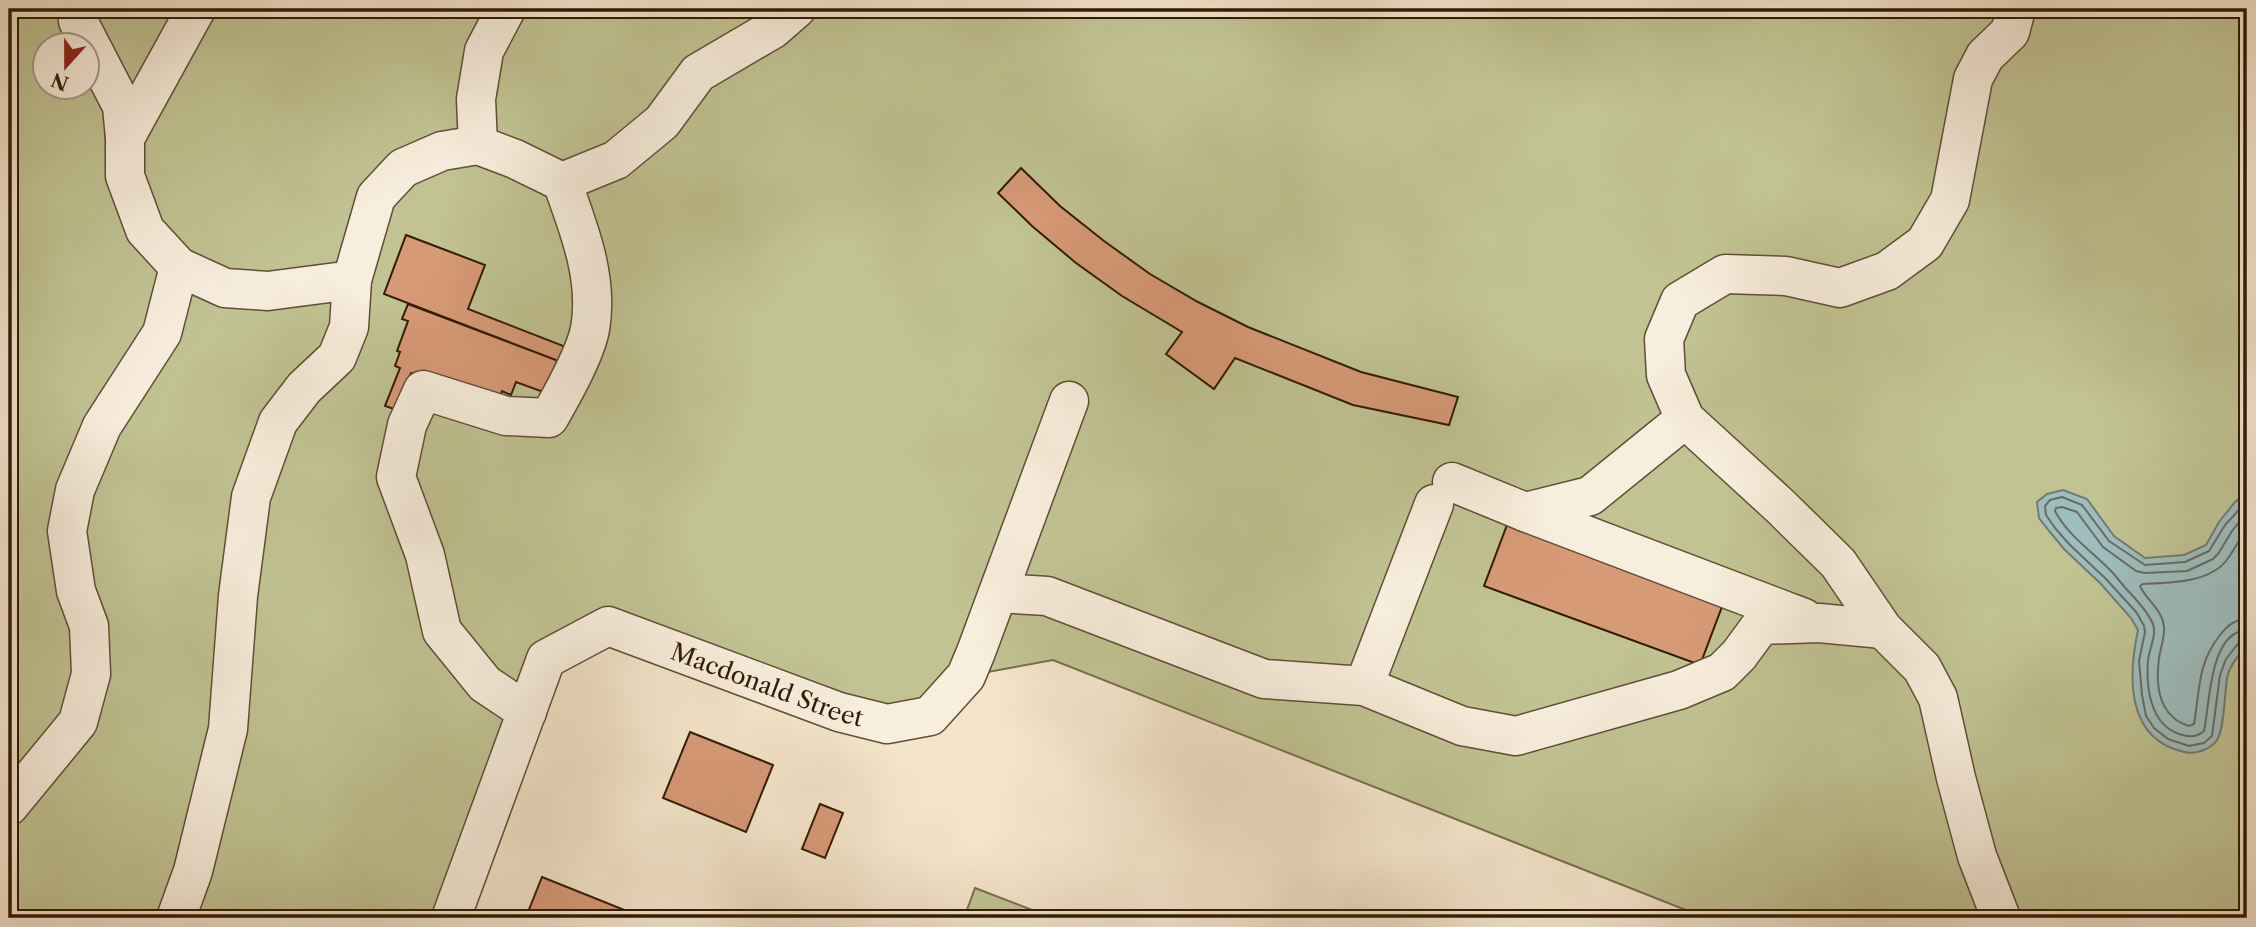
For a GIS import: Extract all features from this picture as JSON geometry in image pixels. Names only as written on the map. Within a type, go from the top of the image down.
[{"type":"street","points":[[77,9],[78,21],[122,106],[125,176],[145,230],[179,267],[225,288],[268,291],[352,279]]},
{"type":"street","points":[[125,138],[196,9]]},
{"type":"street","points":[[478,145],[475,99],[484,51],[506,9]]},
{"type":"street","points":[[562,182],[616,160],[662,122],[698,73],[773,29],[796,9]]},
{"type":"street","points":[[2001,918],[1977,856],[1938,698],[1922,668],[1883,629],[1838,563],[1685,419],[1666,375],[1664,339],[1680,301],[1725,274],[1786,276],[1840,288],[1887,271],[1925,243],[1950,200],[1973,79],[1985,56],[2010,32],[2016,9]]},
{"type":"street","points":[[176,918],[193,871],[228,729],[238,596],[251,497],[278,422],[304,388],[337,357],[349,327],[352,279],[376,197],[403,167],[442,151],[478,145],[515,159],[562,182],[580,230],[593,286],[590,331],[568,384],[549,418],[506,416],[423,390],[407,425],[396,477],[425,555],[442,631],[485,684],[527,712]]},
{"type":"street","points":[[9,806],[78,722],[91,674],[89,626],[76,591],[67,531],[75,490],[102,426],[162,334],[179,267]]},
{"type":"street","name":"Macdonald Street","points":[[451,918],[546,659],[608,626],[839,712],[887,724],[930,716],[965,676],[1069,401]]},
{"type":"street","points":[[1525,512],[1590,496],[1685,419]]},
{"type":"street","points":[[1364,686],[1443,493],[1525,512],[1819,623]]},
{"type":"street","points":[[998,593],[1047,596],[1264,679],[1364,686],[1462,726],[1516,736],[1679,690],[1722,673],[1761,625],[1819,623],[1883,629]]},
{"type":"green space","points":[[9,9],[2247,9],[2247,918],[1706,918],[1053,660],[966,676],[887,724],[608,626],[546,659],[437,918],[9,918]]},
{"type":"green space","points":[[975,888],[1053,918],[964,918]]},
{"type":"water","points":[[2063,490],[2087,499],[2114,536],[2145,558],[2184,555],[2206,545],[2219,522],[2247,492],[2248,637],[2227,678],[2219,735],[2207,749],[2188,753],[2165,745],[2151,734],[2141,720],[2133,686],[2138,630],[2101,584],[2064,549],[2039,518],[2037,502],[2047,494]]},
{"type":"building","points":[[1021,168],[1060,206],[1104,241],[1150,274],[1198,302],[1248,327],[1361,372],[1458,397],[1449,425],[1353,405],[1235,358],[1214,389],[1166,354],[1182,332],[1122,296],[1076,263],[998,193]]},
{"type":"building","points":[[406,235],[485,265],[468,309],[566,347],[561,362],[384,294]]},
{"type":"building","points":[[408,304],[561,362],[549,394],[516,382],[511,395],[502,391],[497,405],[411,373],[397,410],[385,406],[400,368],[395,366],[400,352],[397,351],[408,321],[402,319]]},
{"type":"building","points":[[1507,525],[1723,604],[1700,665],[1484,586]]},
{"type":"building","points":[[690,732],[773,765],[746,832],[663,798]]},
{"type":"building","points":[[820,804],[843,813],[825,858],[802,849]]},
{"type":"building","points":[[542,877],[632,913],[630,918],[526,917]]}]
